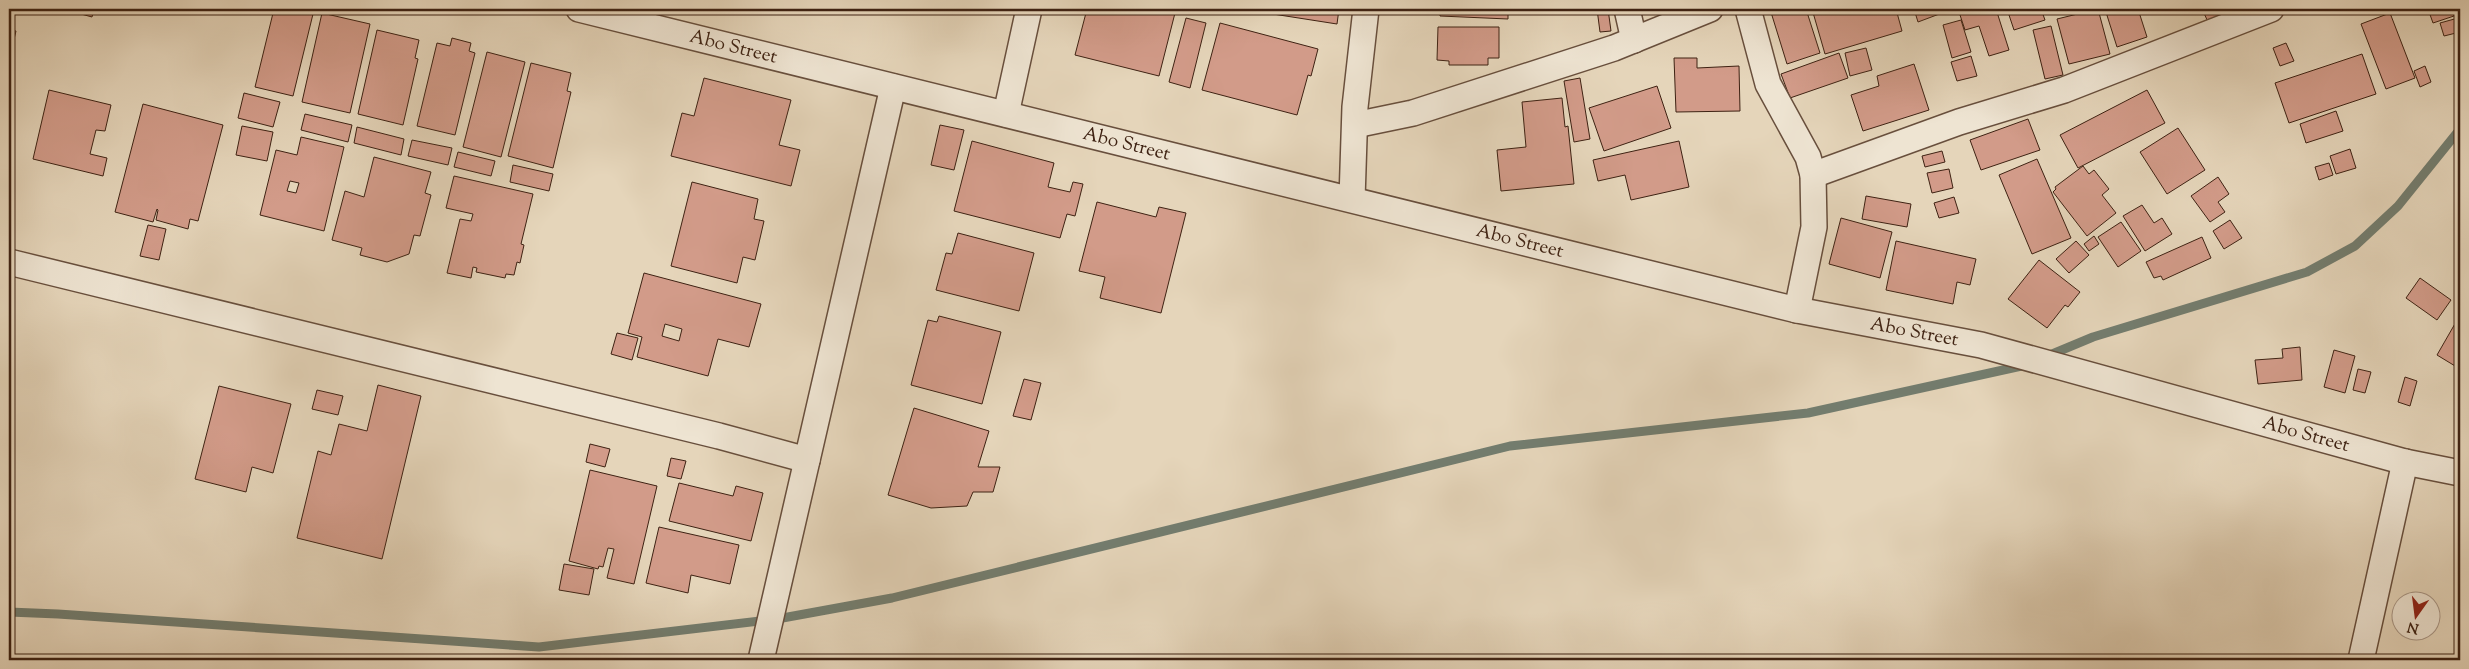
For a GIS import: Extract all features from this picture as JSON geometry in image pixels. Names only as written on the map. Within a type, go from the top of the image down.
[{"type":"street","name":"Abo Street","points":[[579,9],[1797,310],[1981,345],[2405,462],[2460,473]]},
{"type":"street","points":[[1006,114],[1029,9]]},
{"type":"street","points":[[1352,200],[1355,125],[1366,9]]},
{"type":"street","points":[[1627,9],[1634,40]]},
{"type":"street","points":[[1355,125],[1413,114],[1634,40],[1710,9]]},
{"type":"street","points":[[1748,9],[1768,84],[1808,157],[1813,175],[1814,227],[1797,310]]},
{"type":"street","points":[[1813,175],[1958,122],[2064,90],[2271,9]]},
{"type":"street","points":[[763,651],[893,87]]},
{"type":"street","points":[[9,262],[710,434],[807,460]]},
{"type":"street","points":[[2361,660],[2405,462]]},
{"type":"building","points":[[63,9],[94,9],[92,17]]},
{"type":"building","points":[[274,9],[291,9],[313,14],[293,96],[255,87]]},
{"type":"building","points":[[1087,9],[1159,9],[1175,13],[1159,76],[1075,55]]},
{"type":"building","points":[[1241,9],[1339,9],[1337,24]]},
{"type":"building","points":[[1440,9],[1508,9],[1508,19],[1440,16]]},
{"type":"building","points":[[1560,9],[1589,9],[1589,11]]},
{"type":"building","points":[[1597,9],[1608,9],[1611,31],[1600,32]]},
{"type":"building","points":[[1770,9],[1806,9],[1820,53],[1787,64]]},
{"type":"building","points":[[1812,9],[1896,9],[1902,31],[1825,54]]},
{"type":"building","points":[[1914,9],[1949,9],[1950,10],[1918,22]]},
{"type":"building","points":[[1968,9],[1996,9],[2009,50],[1989,56],[1979,26],[1965,30],[1959,12]]},
{"type":"building","points":[[2007,9],[2041,9],[2045,20],[2014,30]]},
{"type":"building","points":[[2048,9],[2064,9],[2050,14]]},
{"type":"building","points":[[2098,9],[2110,54],[2069,64],[2057,19]]},
{"type":"building","points":[[2105,9],[2138,9],[2147,37],[2117,47]]},
{"type":"building","points":[[2202,9],[2246,9],[2209,24]]},
{"type":"building","points":[[2428,9],[2452,9],[2454,16],[2433,23]]},
{"type":"building","points":[[322,13],[370,24],[350,113],[302,102]]},
{"type":"building","points":[[2390,13],[2415,78],[2386,89],[2361,24]]},
{"type":"building","points":[[1186,18],[1206,23],[1190,88],[1169,82]]},
{"type":"building","points":[[2458,18],[2460,32],[2444,36],[2440,23]]},
{"type":"building","points":[[1961,20],[1971,52],[1952,58],[1943,25]]},
{"type":"building","points":[[1220,23],[1318,49],[1311,76],[1308,75],[1297,115],[1202,90]]},
{"type":"building","points":[[2051,26],[2063,75],[2045,79],[2033,30]]},
{"type":"building","points":[[1438,27],[1499,27],[1499,58],[1488,58],[1488,65],[1449,65],[1449,61],[1437,60]]},
{"type":"building","points":[[9,30],[16,31],[9,60]]},
{"type":"building","points":[[377,30],[419,40],[415,58],[418,59],[403,125],[358,114]]},
{"type":"building","points":[[452,38],[471,43],[469,51],[475,53],[455,135],[417,126],[437,43],[450,46]]},
{"type":"building","points":[[2286,43],[2294,61],[2280,66],[2273,48]]},
{"type":"building","points":[[1866,48],[1872,70],[1850,76],[1845,53]]},
{"type":"building","points":[[487,52],[525,62],[501,157],[463,147]]},
{"type":"building","points":[[1839,53],[1848,78],[1790,98],[1781,74]]},
{"type":"building","points":[[2362,54],[2376,94],[2289,123],[2275,83]]},
{"type":"building","points":[[1971,56],[1977,76],[1957,81],[1951,62]]},
{"type":"building","points":[[1674,58],[1697,58],[1697,68],[1739,66],[1740,111],[1676,112]]},
{"type":"building","points":[[531,63],[571,73],[567,91],[571,92],[553,168],[508,156]]},
{"type":"building","points":[[1914,64],[1929,110],[1863,131],[1851,95],[1879,86],[1877,76]]},
{"type":"building","points":[[2425,66],[2431,82],[2420,87],[2414,71]]},
{"type":"building","points":[[704,78],[791,100],[779,145],[800,150],[791,186],[671,156],[682,113],[694,116]]},
{"type":"building","points":[[1580,78],[1590,139],[1574,142],[1564,81]]},
{"type":"building","points":[[1657,86],[1671,128],[1604,151],[1589,108]]},
{"type":"building","points":[[49,90],[111,105],[105,131],[96,130],[90,154],[107,158],[103,176],[33,159]]},
{"type":"building","points":[[2147,90],[2165,123],[2078,168],[2060,135]]},
{"type":"building","points":[[244,93],[280,102],[273,127],[238,118]]},
{"type":"building","points":[[1562,98],[1565,127],[1568,126],[1574,184],[1501,191],[1497,150],[1526,147],[1522,102]]},
{"type":"building","points":[[143,104],[223,125],[198,221],[190,219],[188,229],[156,220],[157,209],[153,222],[115,212]]},
{"type":"building","points":[[2336,111],[2343,131],[2306,143],[2300,124]]},
{"type":"building","points":[[305,114],[352,125],[348,142],[301,130]]},
{"type":"building","points":[[2028,119],[2040,150],[1981,170],[1970,140]]},
{"type":"building","points":[[940,125],[964,130],[954,170],[931,165]]},
{"type":"building","points":[[242,126],[273,132],[267,161],[236,155]]},
{"type":"building","points":[[357,127],[404,139],[401,155],[354,143]]},
{"type":"building","points":[[2178,128],[2205,170],[2167,194],[2140,152]]},
{"type":"building","points":[[301,137],[344,147],[324,231],[260,215],[276,150],[297,155]],"holes":[[[290,181],[299,183],[296,193],[287,191]]]},
{"type":"building","points":[[412,140],[452,148],[448,165],[408,156]]},
{"type":"building","points":[[972,141],[1054,163],[1048,187],[1070,192],[1073,182],[1083,184],[1075,216],[1067,214],[1060,238],[954,211]]},
{"type":"building","points":[[1679,141],[1689,187],[1631,200],[1625,175],[1598,181],[1593,160]]},
{"type":"building","points":[[2350,149],[2356,168],[2336,174],[2330,156]]},
{"type":"building","points":[[1942,151],[1945,162],[1925,167],[1922,156]]},
{"type":"building","points":[[458,152],[495,161],[491,176],[454,167]]},
{"type":"building","points":[[374,157],[431,172],[425,193],[431,195],[420,236],[414,235],[409,254],[387,262],[360,255],[362,248],[332,240],[345,191],[364,197]]},
{"type":"building","points":[[2037,159],[2071,238],[2032,254],[1999,175]]},
{"type":"building","points":[[2329,163],[2333,175],[2319,180],[2315,167]]},
{"type":"building","points":[[513,165],[553,174],[549,191],[510,182]]},
{"type":"building","points":[[2083,166],[2089,174],[2094,170],[2109,189],[2102,195],[2116,213],[2087,236],[2053,192],[2056,189],[2055,187]]},
{"type":"building","points":[[1949,169],[1953,188],[1932,193],[1927,173]]},
{"type":"building","points":[[454,176],[533,194],[521,244],[524,245],[520,263],[517,262],[514,275],[506,274],[505,278],[476,272],[477,268],[473,267],[471,278],[447,273],[460,219],[471,221],[473,214],[446,208]]},
{"type":"building","points":[[2218,177],[2229,194],[2218,202],[2225,212],[2210,222],[2191,196]]},
{"type":"building","points":[[692,182],[758,199],[754,219],[764,221],[755,260],[743,257],[737,283],[671,266]]},
{"type":"building","points":[[1866,196],[1911,204],[1907,227],[1862,219]]},
{"type":"building","points":[[1954,197],[1959,213],[1939,218],[1934,203]]},
{"type":"building","points":[[1097,202],[1156,217],[1159,207],[1186,213],[1161,313],[1100,298],[1105,277],[1079,271]]},
{"type":"building","points":[[2142,205],[2154,223],[2162,218],[2172,234],[2145,251],[2123,216]]},
{"type":"building","points":[[1841,218],[1892,232],[1880,278],[1829,264]]},
{"type":"building","points":[[2230,220],[2242,238],[2224,249],[2213,231]]},
{"type":"building","points":[[2121,222],[2141,251],[2118,267],[2098,237]]},
{"type":"building","points":[[148,225],[166,229],[159,260],[140,256]]},
{"type":"building","points":[[958,233],[1034,253],[1019,311],[936,290],[946,253],[952,254]]},
{"type":"building","points":[[2094,236],[2099,244],[2089,251],[2084,244]]},
{"type":"building","points":[[2202,237],[2211,258],[2163,280],[2161,276],[2154,278],[2146,262]]},
{"type":"building","points":[[1896,241],[1976,259],[1970,285],[1957,282],[1953,304],[1886,290]]},
{"type":"building","points":[[2076,241],[2089,255],[2069,273],[2056,259]]},
{"type":"building","points":[[2039,260],[2080,292],[2068,307],[2065,305],[2047,328],[2008,299]]},
{"type":"building","points":[[644,273],[761,304],[749,347],[718,339],[708,376],[637,357],[642,337],[628,333]],"holes":[[[665,324],[682,329],[679,341],[662,336]]]},
{"type":"building","points":[[2420,278],[2451,300],[2437,320],[2406,298]]},
{"type":"building","points":[[2460,315],[2460,369],[2437,355]]},
{"type":"building","points":[[939,316],[1001,332],[982,404],[911,385],[928,320],[937,322]]},
{"type":"building","points":[[617,333],[638,338],[632,360],[611,354]]},
{"type":"building","points":[[2300,347],[2302,380],[2258,384],[2255,360],[2283,358],[2282,349]]},
{"type":"building","points":[[2334,350],[2355,356],[2345,393],[2324,387]]},
{"type":"building","points":[[2358,369],[2371,372],[2365,393],[2353,390]]},
{"type":"building","points":[[2405,377],[2417,381],[2410,406],[2398,402]]},
{"type":"building","points":[[1024,379],[1041,383],[1031,420],[1013,416]]},
{"type":"building","points":[[378,385],[421,396],[382,559],[297,538],[318,451],[331,455],[339,424],[367,431]]},
{"type":"building","points":[[219,386],[291,404],[273,473],[252,467],[246,492],[195,479]]},
{"type":"building","points":[[317,390],[343,396],[338,415],[312,409]]},
{"type":"building","points":[[914,408],[989,431],[978,467],[1000,467],[993,492],[973,492],[967,506],[931,508],[888,495]]},
{"type":"building","points":[[590,444],[610,449],[605,467],[586,462]]},
{"type":"building","points":[[671,458],[686,461],[681,479],[667,476]]},
{"type":"building","points":[[590,470],[657,486],[634,584],[607,578],[614,549],[608,548],[603,567],[599,566],[598,569],[569,561]]},
{"type":"building","points":[[679,483],[733,496],[736,486],[763,493],[751,541],[669,521]]},
{"type":"building","points":[[659,527],[739,545],[730,584],[691,575],[688,593],[646,583]]},
{"type":"building","points":[[564,564],[594,569],[589,595],[559,590]]},
{"type":"waterway","points":[[2045,357],[2093,337],[2307,272],[2355,246],[2398,206],[2460,129]]},
{"type":"waterway","points":[[9,612],[539,647],[777,619],[892,598],[1510,446],[1808,413],[2026,365]]}]
